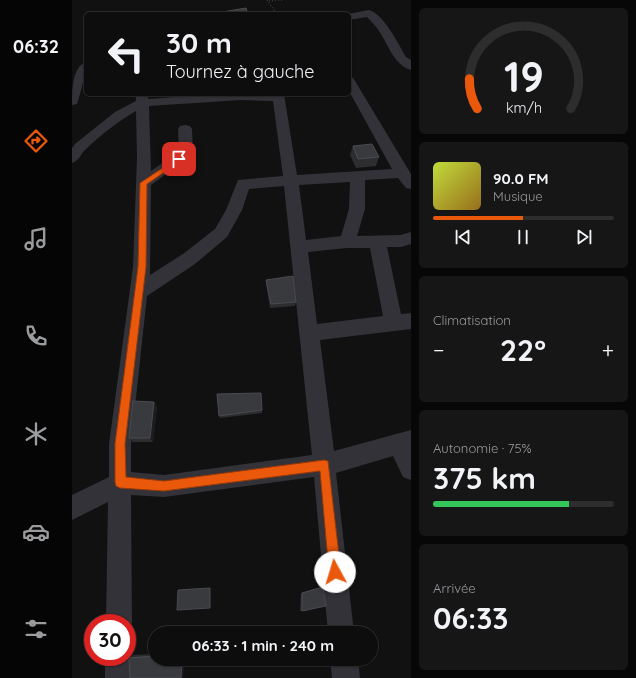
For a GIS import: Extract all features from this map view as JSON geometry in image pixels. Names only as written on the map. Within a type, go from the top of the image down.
[{"type":"street","points":[[351,17],[369,13],[383,28],[402,60],[411,66]]},
{"type":"street","points":[[72,101],[74,78],[77,71],[84,67]]},
{"type":"street","points":[[351,84],[406,179]]},
{"type":"street","points":[[72,158],[80,147],[120,114],[142,99],[241,96]]},
{"type":"street","points":[[278,96],[291,182],[310,333],[340,626]]},
{"type":"street","points":[[120,614],[120,444],[142,267],[144,183],[142,99]]},
{"type":"street","points":[[144,183],[186,154],[185,129]]},
{"type":"street","points":[[139,292],[189,259],[221,233],[234,210],[243,184],[358,177],[406,179]]},
{"type":"street","points":[[347,242],[357,209],[358,177]]},
{"type":"street","points":[[299,247],[347,242],[401,241],[411,238]]},
{"type":"street","points":[[310,333],[402,322],[376,241]]},
{"type":"street","points":[[72,508],[120,482],[164,486],[324,465],[404,442],[411,469]]},
{"type":"street","points":[[119,666],[119,678]]},
{"type":"street","points":[[345,666],[346,678]]},
{"type":"path","points":[[268,1],[283,0]]},
{"type":"path","points":[[268,1],[276,12]]},
{"type":"building","points":[[246,8],[247,12],[223,12]]},
{"type":"building","points":[[372,144],[379,157],[358,159],[353,146]]},
{"type":"building","points":[[293,276],[296,302],[271,304],[266,280]]},
{"type":"building","points":[[261,393],[262,410],[219,416],[217,394]]},
{"type":"building","points":[[133,401],[154,402],[150,438],[129,438]]},
{"type":"building","points":[[323,587],[326,606],[302,611],[302,593]]},
{"type":"building","points":[[210,588],[210,608],[177,610],[178,590]]},
{"type":"building","points":[[136,657],[148,657],[148,666],[182,666],[181,678],[130,678],[129,666],[136,666]]},
{"type":"route","points":[[179,159],[144,183],[142,267],[120,444],[120,482],[164,486],[324,465],[335,572]]}]
